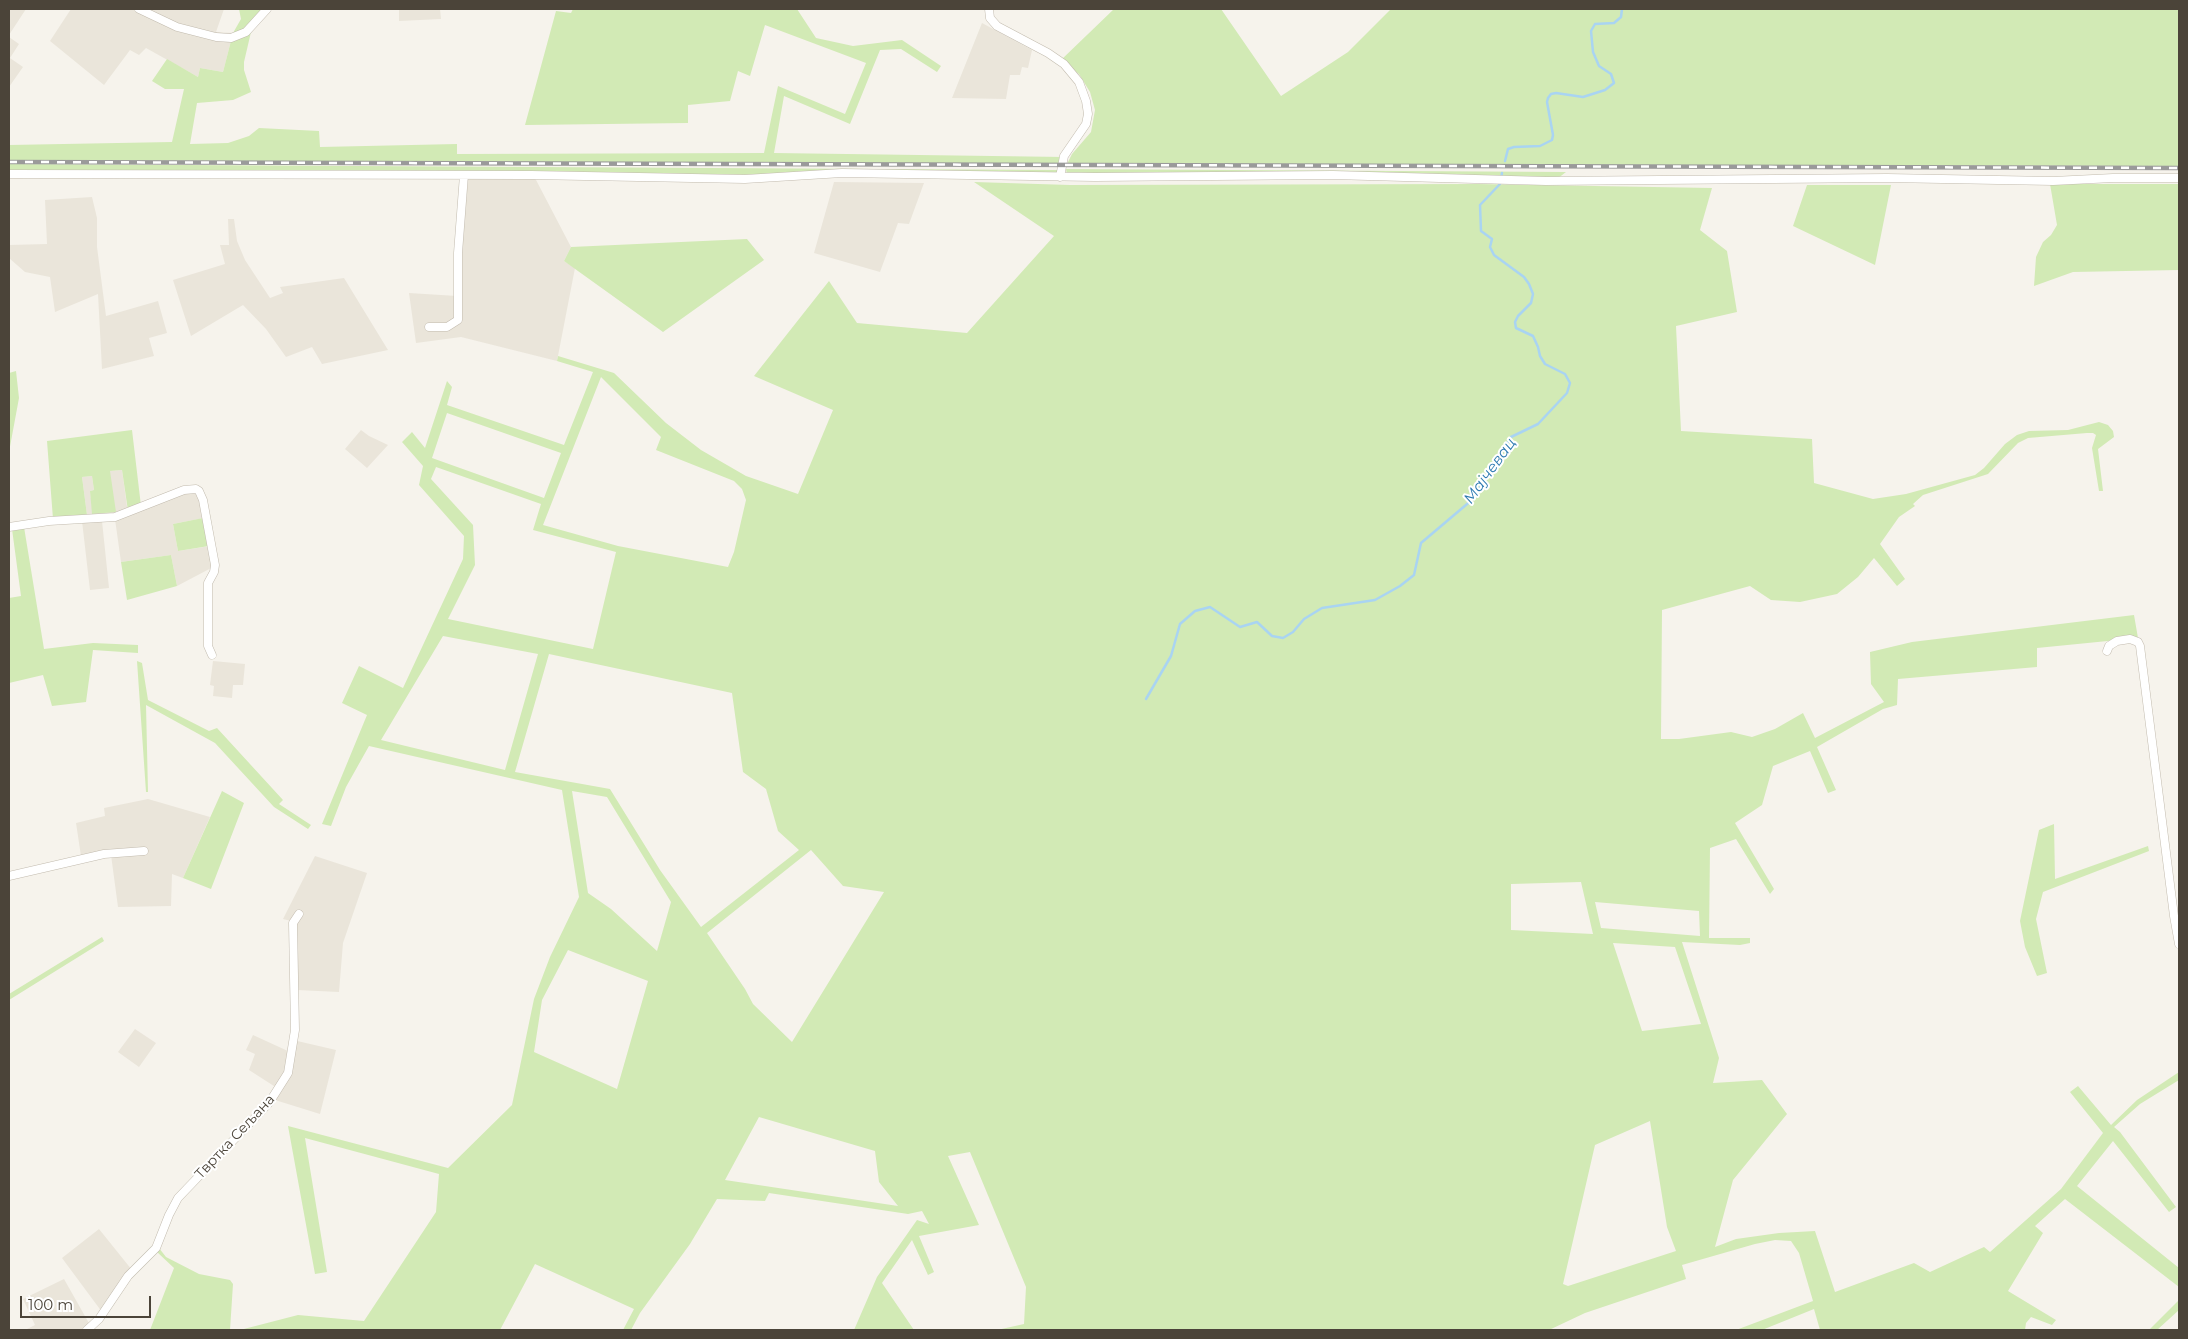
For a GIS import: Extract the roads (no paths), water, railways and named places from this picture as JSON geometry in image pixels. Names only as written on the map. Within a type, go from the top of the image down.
[{"type":"street","points":[[139,9],[177,27],[211,36],[231,38],[246,32],[267,9]]},
{"type":"street","points":[[989,9],[990,18],[997,26],[1048,53],[1064,64],[1079,82],[1086,101],[1088,114],[1086,124],[1064,156],[1060,177]]},
{"type":"street","points":[[9,174],[464,175],[745,179],[842,173],[1060,177],[1333,175],[1501,179],[1887,178],[2054,180],[2179,178]]},
{"type":"street","points":[[430,327],[447,327],[458,320],[458,253],[464,175]]},
{"type":"street","points":[[9,527],[49,521],[115,517],[184,490],[198,491],[203,500],[215,565],[214,572],[208,583],[208,646],[212,655]]},
{"type":"street","points":[[2107,651],[2109,646],[2117,641],[2130,639],[2138,642],[2140,646],[2179,944]]},
{"type":"street","points":[[9,876],[104,854],[132,850],[144,851]]},
{"type":"street","name":"Твртка Сељана","points":[[87,1330],[99,1319],[128,1276],[156,1248],[168,1215],[178,1198],[269,1103],[288,1073],[294,1048],[295,1030],[293,923],[299,914]]},
{"type":"waterway","name":"Мајчевац","points":[[1505,161],[1508,149],[1540,146],[1552,140],[1553,135],[1547,102],[1551,94],[1583,97],[1605,90],[1614,83],[1611,74],[1599,66],[1593,52],[1591,31],[1595,24],[1614,23],[1621,17],[1622,9]]},
{"type":"waterway","name":"Мајчевац","points":[[1146,699],[1171,656],[1180,624],[1195,611],[1210,607],[1240,627],[1257,622],[1272,636],[1283,638],[1293,632],[1304,619],[1322,608],[1375,600],[1400,586],[1414,575],[1421,543],[1473,499],[1511,437],[1538,424],[1567,393],[1570,383],[1565,374],[1545,364],[1533,336],[1516,328],[1515,322],[1518,316],[1531,303],[1533,294],[1529,284],[1524,277],[1494,255],[1490,247],[1492,239],[1481,231],[1480,205],[1500,184],[1502,173]]},
{"type":"railway","points":[[9,162],[2179,168]]}]
